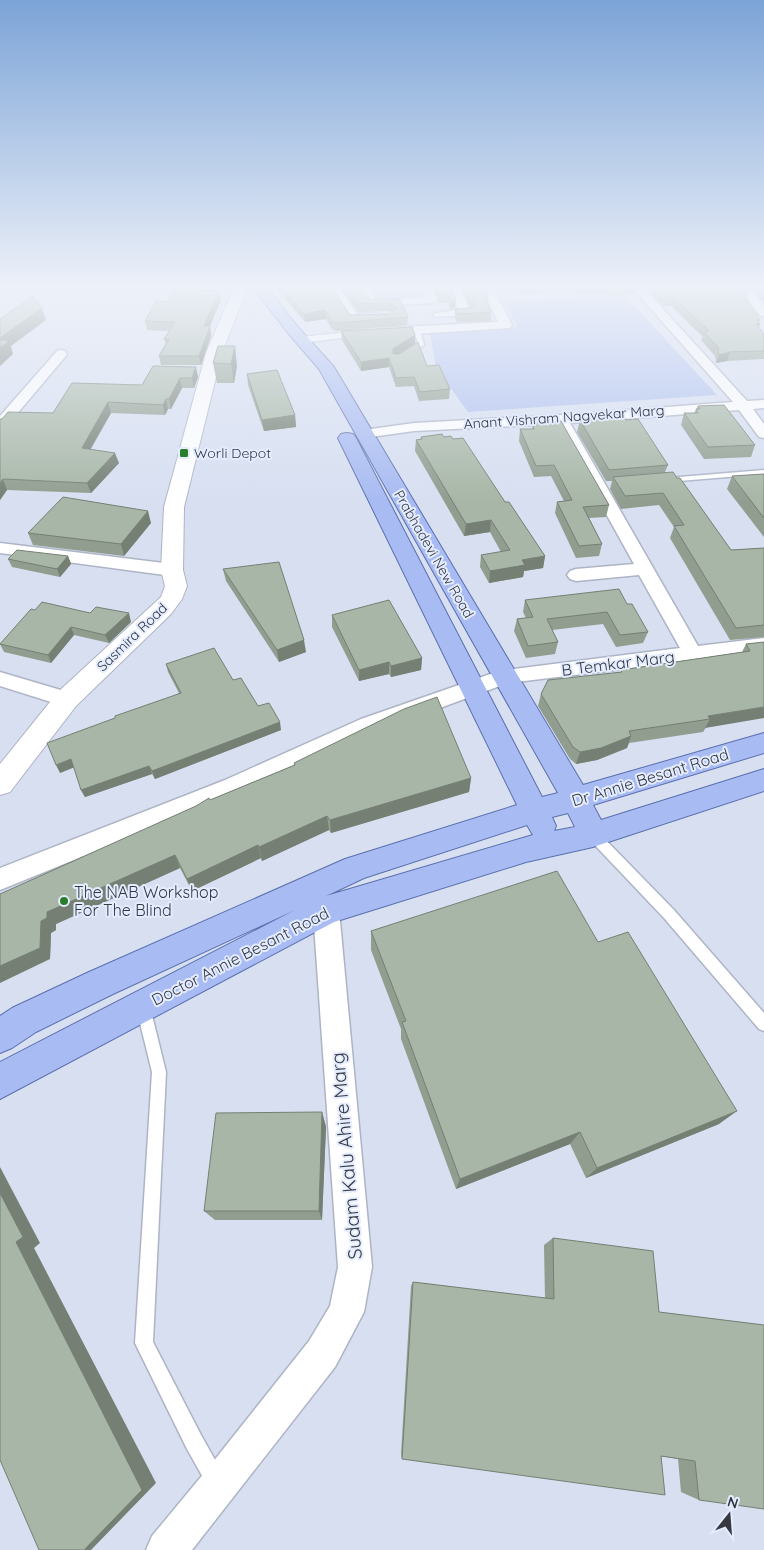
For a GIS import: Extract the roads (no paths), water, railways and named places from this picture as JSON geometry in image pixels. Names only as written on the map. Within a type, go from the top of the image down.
[{"type":"main road","name":"Prabhadevi New Road","points":[[299,357],[316,380],[473,686],[535,811],[549,844]]},
{"type":"main road","name":"Prabhadevi New Road","points":[[317,357],[326,367],[506,676],[576,799],[593,835]]},
{"type":"main road","name":"Dr Annie Besant Road","points":[[535,811],[764,742]]},
{"type":"main road","points":[[549,844],[593,835],[764,780]]},
{"type":"main road","name":"Doctor Annie Besant Road","points":[[0,1036],[24,1020],[84,991],[356,868],[535,811]]},
{"type":"main road","name":"Doctor Annie Besant Road","points":[[0,1081],[326,910],[549,844]]},
{"type":"street","points":[[0,425],[57,357]]},
{"type":"street","name":"Sasmira Road","points":[[0,784],[67,699],[163,610],[171,599],[176,586],[172,570],[174,507],[205,371],[212,357]]},
{"type":"street","points":[[700,357],[742,404],[764,434]]},
{"type":"street","name":"Anant Vishram Nagvekar Marg","points":[[364,434],[414,427],[764,404]]},
{"type":"street","points":[[562,418],[602,485],[644,568],[692,653]]},
{"type":"street","points":[[0,548],[172,570]]},
{"type":"street","points":[[576,575],[644,568]]},
{"type":"street","name":"B Temkar Marg","points":[[0,879],[94,850],[369,725],[473,686],[506,676],[764,645]]},
{"type":"street","points":[[0,679],[67,699]]},
{"type":"street","name":"Sudam Kalu Ahire Marg","points":[[166,1550],[219,1486],[322,1354],[346,1312],[355,1267],[326,910]]},
{"type":"lane","points":[[660,481],[764,472]]},
{"type":"lane","points":[[593,835],[669,914],[764,1024]]},
{"type":"lane","points":[[142,1005],[159,1072],[144,1344],[194,1442],[219,1486]]},
{"type":"place","name":"Worli Depot","points":[[184,453]]},
{"type":"place","name":"The NAB Workshop For The Blind","points":[[64,901]]}]
